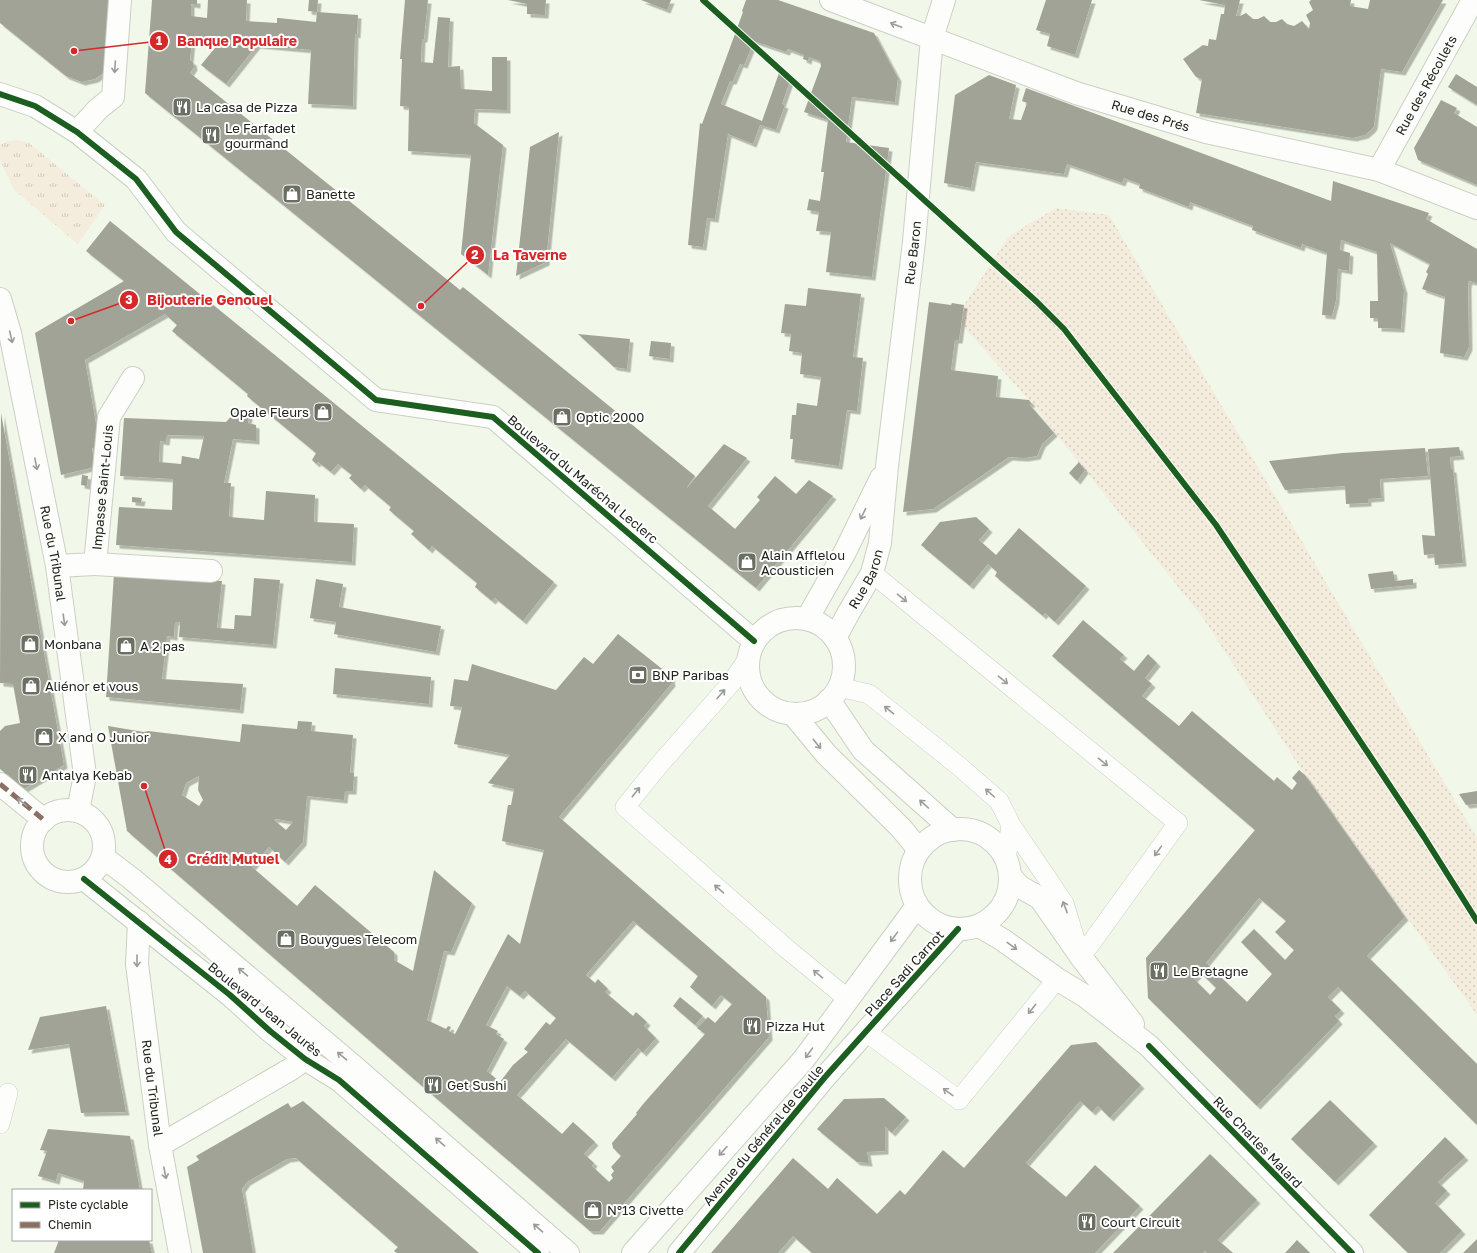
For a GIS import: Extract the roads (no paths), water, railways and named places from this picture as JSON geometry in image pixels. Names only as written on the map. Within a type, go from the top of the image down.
[{"type":"main road","points":[[77,132],[98,109],[113,97],[120,0]]},
{"type":"main road","name":"Rue des Prés","points":[[831,0],[1076,92],[1206,132],[1379,170],[1477,208]]},
{"type":"main road","name":"Rue Baron","points":[[835,638],[848,612],[872,573],[880,543],[887,466],[914,242],[932,38],[944,0]]},
{"type":"main road","name":"Rue des Récollets","points":[[1379,170],[1473,0]]},
{"type":"main road","name":"Boulevard du Maréchal Leclerc","points":[[0,94],[35,106],[77,132],[136,179],[176,232],[376,400],[493,418],[751,650]]},
{"type":"main road","name":"Rue du Tribunal","points":[[0,299],[10,333],[57,566],[85,775],[78,811]]},
{"type":"main road","name":"Impasse Saint-Louis","points":[[57,566],[95,564],[109,417],[133,378]]},
{"type":"main road","name":"Rue Baron","points":[[807,619],[845,552],[887,466]]},
{"type":"main road","points":[[95,564],[211,571]]},
{"type":"main road","points":[[792,618],[807,619],[818,623],[828,630],[835,638],[841,650],[844,662],[843,675],[834,693],[818,708],[806,713],[793,714],[777,710],[764,702],[754,690],[748,676],[751,650],[764,630],[777,621],[792,618]]},
{"type":"main road","points":[[834,693],[863,750],[952,830]]},
{"type":"main road","points":[[793,714],[826,754],[901,828],[919,850]]},
{"type":"main road","points":[[0,784],[44,820]]},
{"type":"main road","points":[[65,810],[78,811],[88,816],[97,824],[103,834],[105,845],[103,857],[93,874],[73,883],[61,882],[50,878],[42,872],[36,863],[33,854],[32,841],[36,830],[44,820],[54,813],[65,810]]},
{"type":"main road","points":[[1057,979],[1003,940],[968,928],[942,926],[928,918],[917,906],[911,892],[909,877],[912,863],[919,850],[928,840],[940,833],[952,830],[969,830],[985,836],[997,846],[1020,887],[1040,898],[1081,957]]},
{"type":"main road","name":"Boulevard Jean Jaurès","points":[[103,857],[132,879],[352,1065],[568,1253]]},
{"type":"main road","points":[[968,928],[992,918],[1002,906],[1008,892],[1008,868]]},
{"type":"main road","name":"Boulevard Jean Jaurès","points":[[84,879],[230,995],[305,1059],[339,1080],[538,1253]]},
{"type":"main road","name":"Place Sadi Carnot","points":[[848,999],[917,906]]},
{"type":"main road","name":"Rue du Tribunal","points":[[139,922],[137,964],[160,1145],[180,1253]]},
{"type":"main road","name":"Place Sadi Carnot","points":[[866,1032],[968,928]]},
{"type":"main road","name":"Rue Charles Malard","points":[[1081,957],[1149,1046],[1352,1253]]},
{"type":"main road","name":"Rue Charles Malard","points":[[1057,979],[1085,996],[1149,1046]]},
{"type":"main road","name":"Avenue du Général de Gaulle","points":[[633,1253],[804,1059],[848,999]]},
{"type":"main road","name":"Avenue du Général de Gaulle","points":[[679,1253],[825,1077],[866,1032]]},
{"type":"main road","points":[[160,1145],[291,1069],[305,1059]]},
{"type":"lane","points":[[872,573],[1178,824],[1081,957]]},
{"type":"lane","points":[[751,650],[732,682],[660,764],[625,807],[787,949],[848,999]]},
{"type":"lane","points":[[834,693],[869,694],[998,801],[1011,825],[1064,903],[1081,957]]},
{"type":"lane","points":[[1008,868],[1011,825]]},
{"type":"lane","points":[[866,1032],[959,1100],[1057,979]]},
{"type":"lane","points":[[0,1124],[8,1093]]},
{"type":"place","name":"Banque Populaire","points":[[74,51]]},
{"type":"place","name":"La casa de Pizza","points":[[182,107]]},
{"type":"place","name":"Le Farfadet gourmand","points":[[211,135]]},
{"type":"place","name":"Banette","points":[[292,194]]},
{"type":"place","name":"La Taverne","points":[[421,306]]},
{"type":"place","name":"Bijouterie Genouel","points":[[71,321]]},
{"type":"place","name":"Opale Fleurs","points":[[323,412]]},
{"type":"place","name":"Optic 2000","points":[[562,417]]},
{"type":"place","name":"Alain Afflelou Acousticien","points":[[747,562]]},
{"type":"place","name":"Monbana","points":[[30,644]]},
{"type":"place","name":"A 2 pas","points":[[126,646]]},
{"type":"place","name":"BNP Paribas","points":[[638,675]]},
{"type":"place","name":"Aliénor et vous","points":[[31,686]]},
{"type":"place","name":"X and O Junior","points":[[44,737]]},
{"type":"place","name":"Antalya Kebab","points":[[28,775]]},
{"type":"place","name":"Crédit Mutuel","points":[[144,786]]},
{"type":"place","name":"Bouygues Telecom","points":[[286,939]]},
{"type":"place","name":"Le Bretagne","points":[[1159,971]]},
{"type":"place","name":"Pizza Hut","points":[[752,1026]]},
{"type":"place","name":"Get Sushi","points":[[433,1085]]},
{"type":"place","name":"N°13 Civette","points":[[593,1210]]},
{"type":"place","name":"Court Circuit","points":[[1087,1222]]}]
